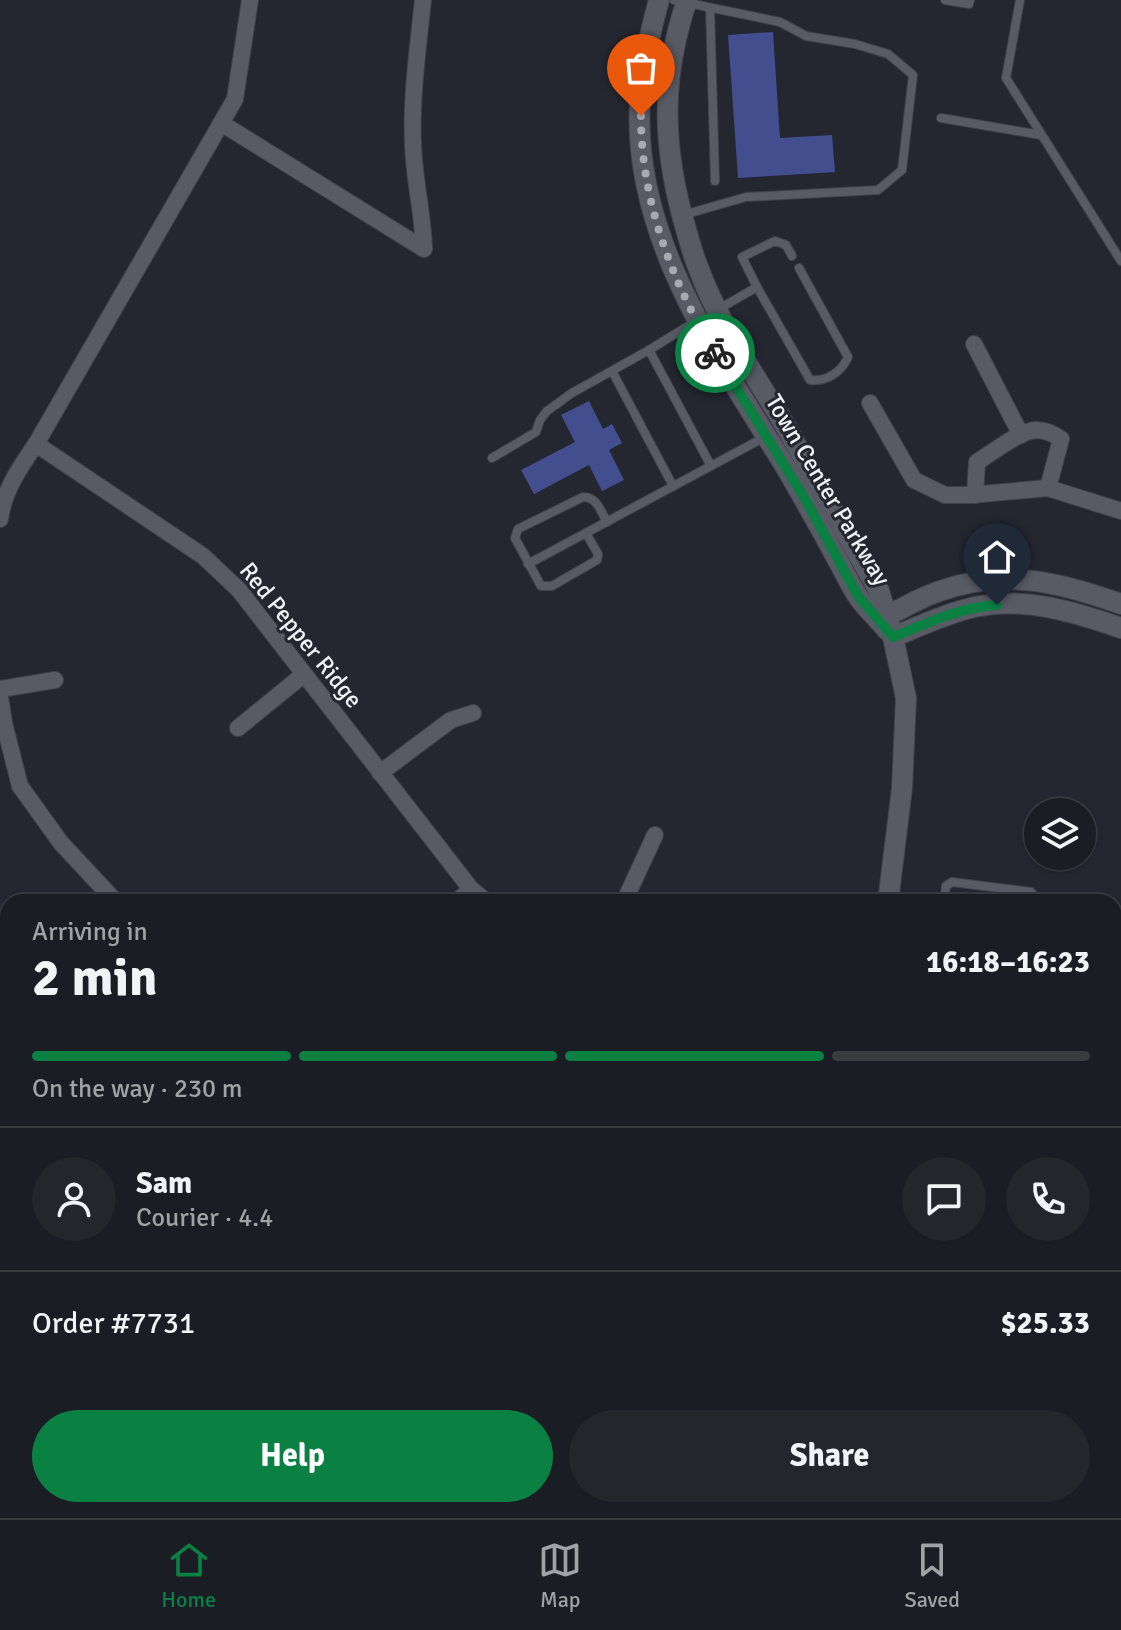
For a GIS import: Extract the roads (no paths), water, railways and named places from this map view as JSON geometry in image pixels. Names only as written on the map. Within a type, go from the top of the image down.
[{"type":"street","points":[[0,519],[3,502],[18,472],[235,99],[250,0]]},
{"type":"street","points":[[221,123],[424,249],[413,145],[423,0]]},
{"type":"street","name":"Town Center Parkway","points":[[659,0],[648,40],[641,91],[641,141],[648,190],[667,257],[697,320],[805,499],[858,596],[883,618]]},
{"type":"street","name":"Town Center Parkway","points":[[682,1],[672,48],[666,123],[682,215],[698,268],[718,309],[879,591],[883,618],[893,637],[906,698],[902,788],[889,894]]},
{"type":"street","points":[[974,344],[1021,435]]},
{"type":"street","points":[[870,403],[914,480],[945,495],[1048,488],[1121,511]]},
{"type":"street","points":[[975,495],[977,462],[1035,430],[1052,433],[1061,439],[1048,488]]},
{"type":"street","name":"Red Pepper Ridge","points":[[36,444],[203,556],[239,590],[477,894]]},
{"type":"street","points":[[883,618],[915,601],[973,581],[1040,580],[1121,604]]},
{"type":"street","points":[[893,637],[978,606],[1016,603],[1093,618],[1121,628]]},
{"type":"street","points":[[238,728],[303,675]]},
{"type":"street","points":[[0,689],[55,680]]},
{"type":"street","points":[[0,697],[20,786],[61,843],[109,894]]},
{"type":"street","points":[[380,773],[451,720],[473,713]]},
{"type":"street","points":[[628,894],[655,835]]},
{"type":"street","points":[[465,894],[471,889]]},
{"type":"lane","points":[[945,0],[969,4],[970,0]]},
{"type":"lane","points":[[1020,0],[1006,78],[1121,261]]},
{"type":"lane","points":[[682,1],[780,22],[806,36],[855,44],[888,54],[913,75],[902,170],[878,190],[746,197],[682,215]]},
{"type":"lane","points":[[710,8],[715,181]]},
{"type":"lane","points":[[941,118],[1041,135]]},
{"type":"lane","points":[[792,256],[786,245],[775,241],[742,257],[810,380],[821,381],[844,367],[848,357],[799,268]]},
{"type":"lane","points":[[492,458],[536,432],[547,411],[572,393],[757,287]]},
{"type":"lane","points":[[649,350],[711,466]]},
{"type":"lane","points":[[612,371],[673,486]]},
{"type":"lane","points":[[528,564],[766,436]]},
{"type":"lane","points":[[586,533],[598,554],[597,560],[552,586],[541,586],[515,538],[518,529],[583,497],[595,500],[607,522]]},
{"type":"lane","points":[[945,894],[946,886],[952,882],[1033,894]]}]
